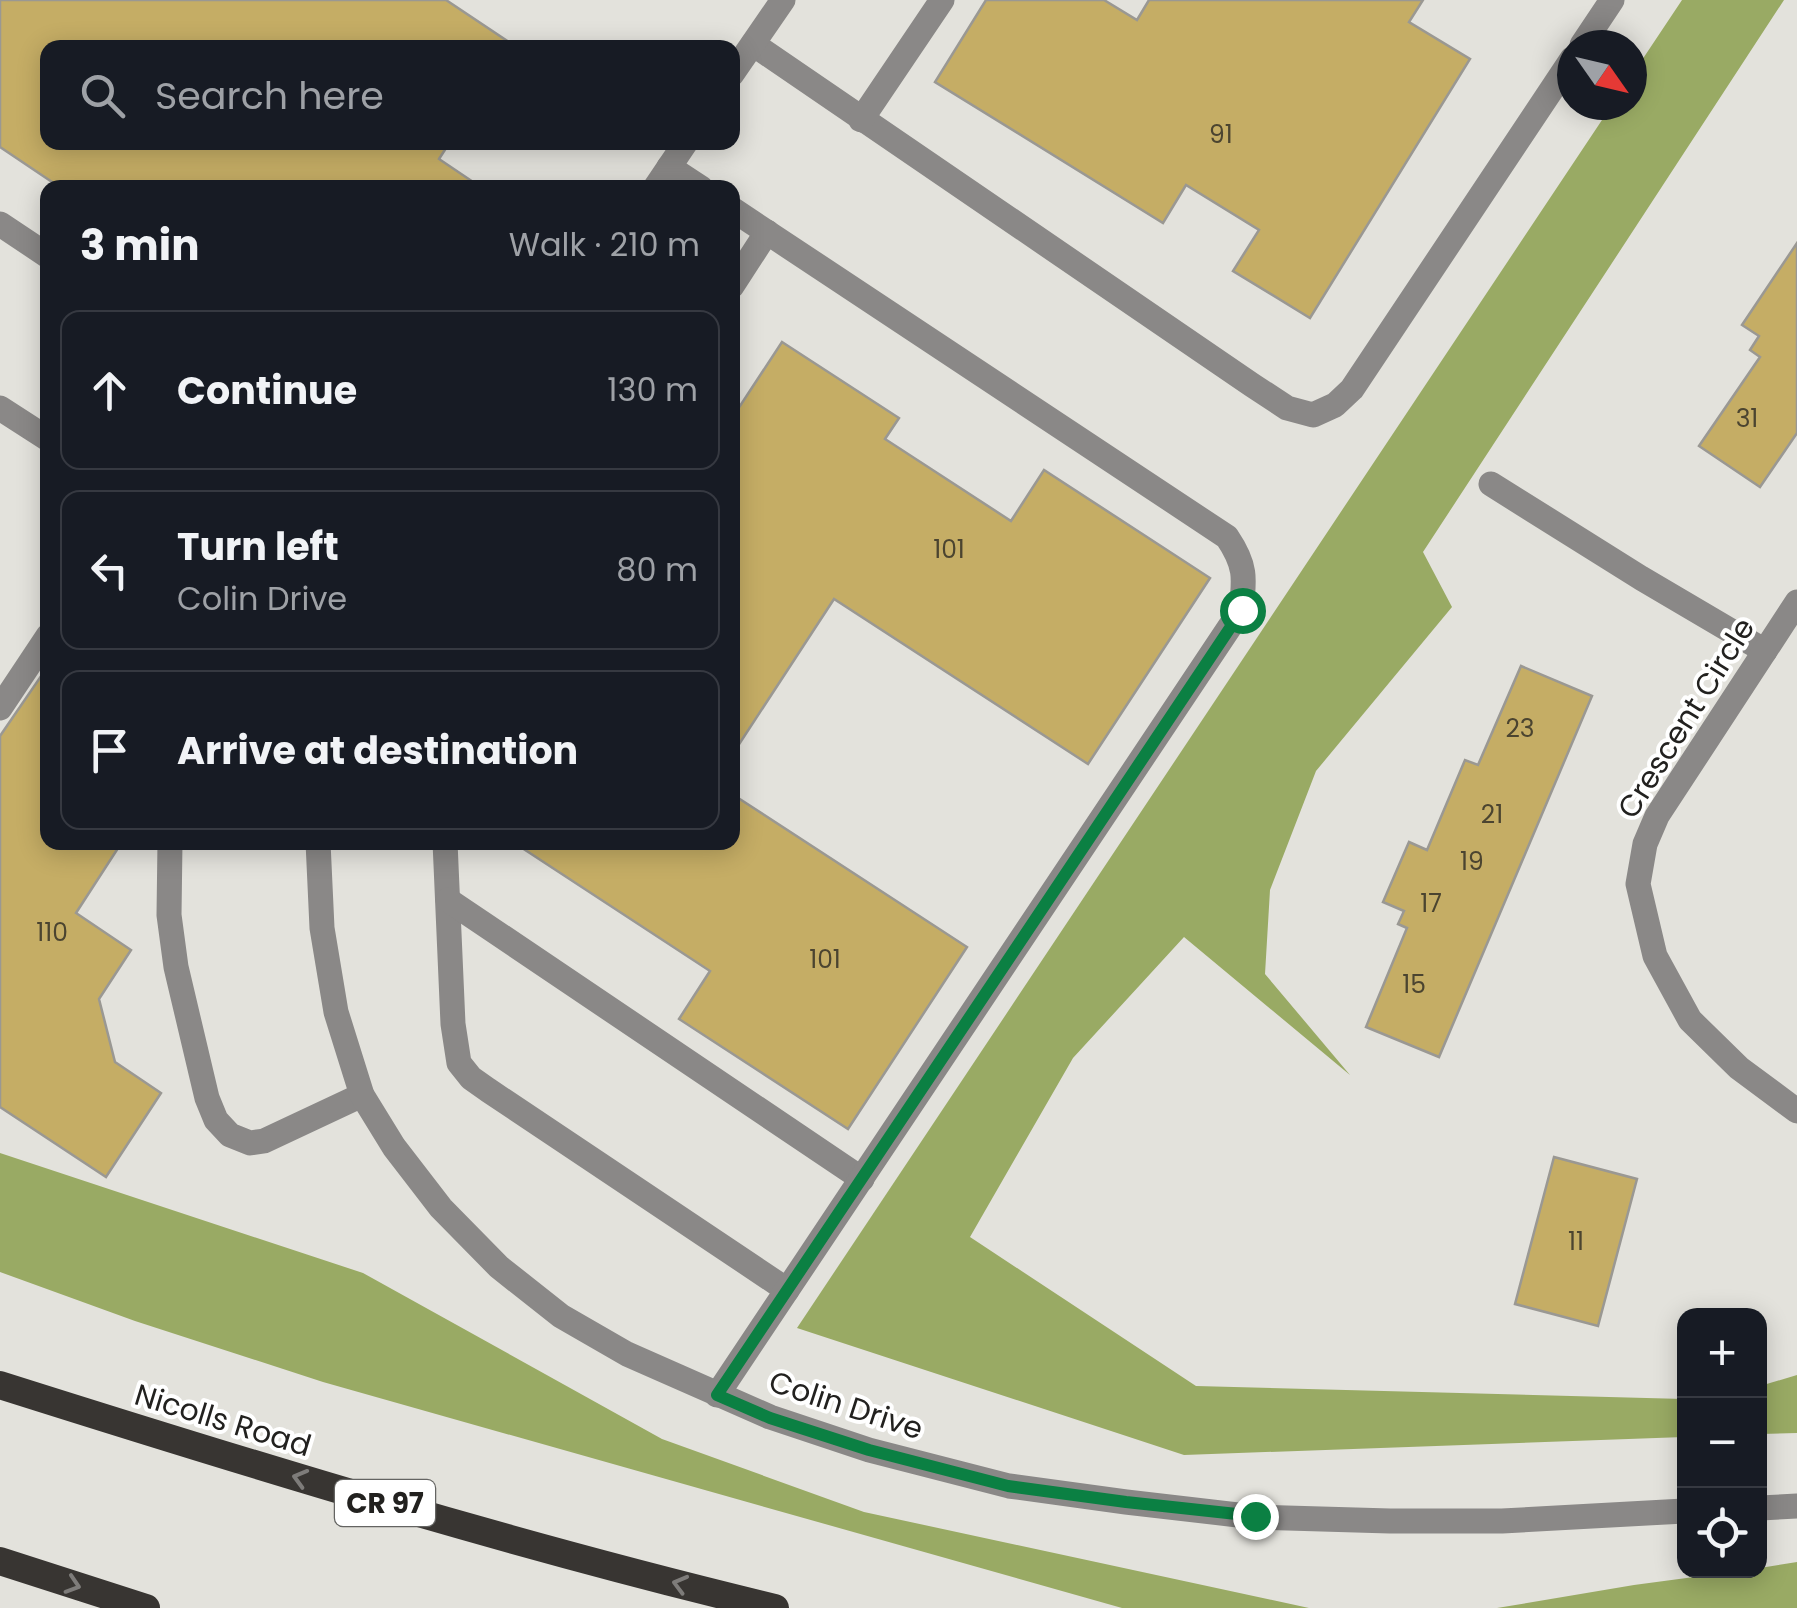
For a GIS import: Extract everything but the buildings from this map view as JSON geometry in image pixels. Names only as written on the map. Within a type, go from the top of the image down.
[{"type":"highway","name":"Nicolls Road","points":[[0,1384],[235,1459],[488,1533],[775,1608]]},
{"type":"highway","points":[[0,1561],[146,1608]]},
{"type":"street","points":[[740,63],[783,0]]},
{"type":"street","points":[[861,120],[942,0]]},
{"type":"street","points":[[1592,30],[1612,0]]},
{"type":"street","points":[[753,44],[1252,385],[1287,408],[1313,415],[1335,405],[1352,388],[1557,82]]},
{"type":"street","points":[[662,177],[681,150]]},
{"type":"street","points":[[717,1395],[1242,610],[1245,577],[1240,556],[1227,537],[740,214]]},
{"type":"street","points":[[0,224],[40,251]]},
{"type":"street","points":[[740,274],[767,232]]},
{"type":"street","points":[[0,408],[40,434]]},
{"type":"street","points":[[1491,484],[1764,651]]},
{"type":"street","name":"Crescent Circle","points":[[1797,602],[1657,816],[1645,844],[1638,884],[1655,956],[1690,1020],[1739,1068],[1797,1111]]},
{"type":"street","points":[[0,708],[40,648]]},
{"type":"street","points":[[170,850],[169,915],[176,967],[207,1098],[216,1120],[230,1136],[250,1143],[264,1141],[362,1094]]},
{"type":"street","name":"Colin Drive","points":[[318,850],[322,928],[336,1012],[362,1094],[394,1147],[441,1208],[498,1268],[561,1316],[627,1354],[770,1418],[869,1450],[1008,1486],[1255,1516],[1502,1521],[1677,1512]]},
{"type":"street","points":[[445,850],[453,1024],[459,1063],[471,1078],[787,1290]]},
{"type":"street","points":[[448,900],[862,1178]]},
{"type":"street","points":[[1767,1508],[1797,1506]]},
{"type":"green space","points":[[1682,0],[1784,0],[1423,552],[1452,607],[1316,771],[1270,890],[1265,974],[1350,1075],[1184,937],[1073,1058],[970,1237],[1196,1386],[1677,1399],[1677,1437],[1184,1455],[797,1328],[1602,120],[1647,120],[1647,52]]},
{"type":"green space","points":[[0,1153],[363,1273],[662,1439],[864,1512],[1309,1608],[1122,1608],[323,1382],[135,1321],[0,1272]]},
{"type":"green space","points":[[1797,1375],[1797,1433],[1767,1434],[1767,1384]]},
{"type":"green space","points":[[1797,1562],[1797,1608],[1497,1608],[1686,1578],[1767,1578],[1767,1567]]},
{"type":"route","points":[[1242,610],[717,1395],[770,1418],[869,1450],[1008,1486],[1255,1516]]}]
